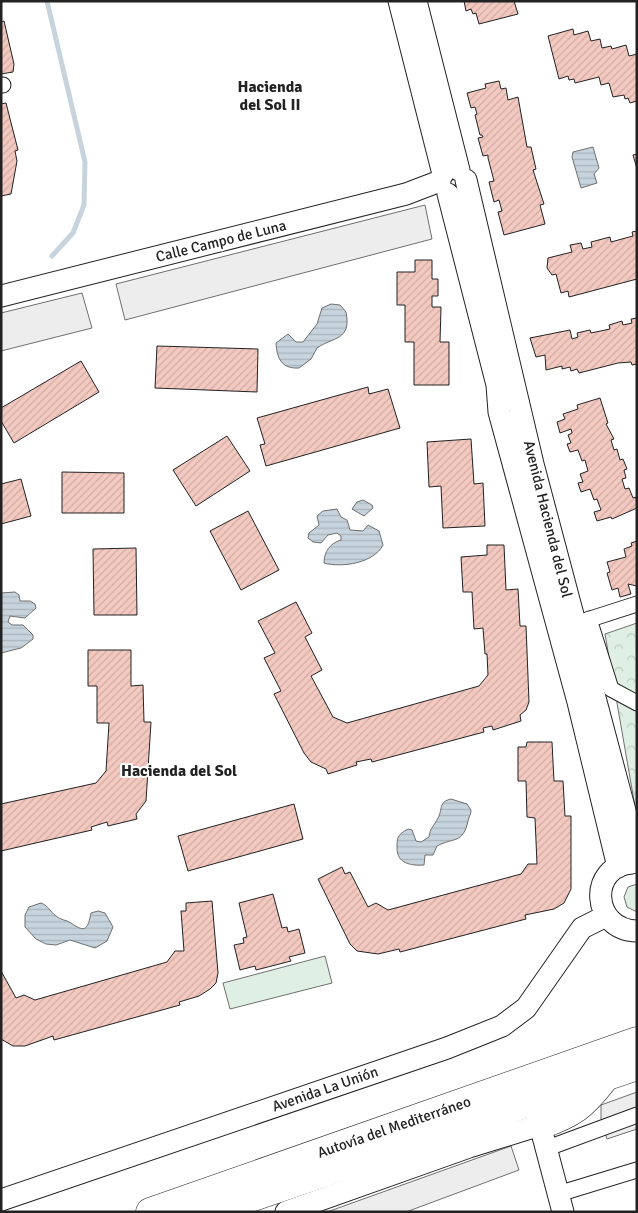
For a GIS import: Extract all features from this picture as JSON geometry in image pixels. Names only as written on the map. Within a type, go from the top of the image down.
[{"type":"highway","points":[[543,1137],[589,1099],[596,1068],[613,1043],[635,1024],[637,1019]]},
{"type":"highway","name":"Autovía del Mediterráneo","points":[[209,1212],[596,1068],[637,1041]]},
{"type":"highway","name":"Autovía del Mediterráneo","points":[[150,1212],[596,1068],[637,1066]]},
{"type":"street","name":"Avenida Hacienda del Sol","points":[[399,1],[533,464],[582,622],[637,856]]},
{"type":"street","name":"Avenida Hacienda del Sol","points":[[416,1],[451,180],[497,385],[499,412],[578,702],[627,865]]},
{"type":"street","name":"Calle Campo de Luna","points":[[1,296],[406,194],[451,180]]},
{"type":"street","points":[[637,604],[582,622],[611,688],[637,703]]},
{"type":"street","points":[[627,865],[610,872],[601,889],[600,898],[606,916],[620,928],[637,931]]},
{"type":"street","name":"Avenida La Unión","points":[[1,1200],[447,1048],[502,1026],[526,1008],[582,928],[606,916]]},
{"type":"street","points":[[286,1212],[469,1147],[543,1137],[637,1115]]},
{"type":"street","points":[[543,1137],[561,1203],[637,1170]]},
{"type":"green space","points":[[637,623],[637,818],[605,634]]},
{"type":"green space","points":[[637,884],[637,912],[627,907],[624,897],[628,887]]},
{"type":"green space","points":[[325,956],[332,983],[230,1009],[223,983]]},
{"type":"shaded area","points":[[593,147],[599,168],[594,174],[597,183],[581,188],[572,157],[573,152]]},
{"type":"shaded area","points":[[425,205],[432,239],[125,320],[116,284]]},
{"type":"shaded area","points":[[82,293],[92,328],[1,351],[1,313]]},
{"type":"shaded area","points":[[331,304],[340,305],[346,312],[346,328],[343,333],[317,348],[311,359],[299,368],[288,367],[281,362],[277,353],[276,343],[288,334],[296,342],[303,342],[317,324],[322,308]]},
{"type":"shaded area","points":[[363,500],[372,505],[373,508],[364,516],[352,509],[357,502]]},
{"type":"shaded area","points":[[337,509],[341,517],[347,520],[350,530],[363,531],[368,525],[379,531],[383,545],[379,551],[373,556],[357,563],[340,565],[324,563],[328,548],[341,540],[341,536],[337,533],[328,535],[321,543],[313,542],[308,538],[309,533],[319,525],[317,516],[323,511]]},
{"type":"shaded area","points":[[15,592],[19,595],[20,601],[30,601],[35,604],[36,608],[25,618],[10,616],[8,622],[12,625],[23,625],[33,635],[33,639],[21,648],[1,653],[1,593]]},
{"type":"shaded area","points":[[451,799],[467,804],[471,810],[466,828],[460,837],[437,846],[433,855],[425,855],[424,865],[409,864],[402,860],[399,857],[397,848],[400,835],[408,829],[412,830],[416,841],[421,842],[429,837],[431,829],[437,821],[442,804]]},
{"type":"shaded area","points":[[41,903],[58,917],[83,929],[89,922],[91,913],[98,911],[105,913],[113,927],[107,941],[95,948],[70,940],[56,945],[46,944],[36,939],[25,927],[25,915],[29,907]]},
{"type":"shaded area","points":[[637,1092],[637,1129],[607,1139],[601,1119],[601,1105]]},
{"type":"shaded area","points":[[511,1146],[519,1170],[406,1212],[327,1212]]},
{"type":"building","points":[[464,1],[514,1],[518,14],[479,24],[476,13],[473,14],[471,9],[466,11]]},
{"type":"building","points":[[4,21],[14,64],[13,72],[1,74],[1,22]]},
{"type":"building","points":[[573,29],[574,35],[588,31],[591,41],[600,39],[602,48],[611,46],[612,49],[626,45],[629,56],[637,54],[637,101],[630,103],[628,98],[625,99],[624,95],[613,97],[609,83],[601,85],[599,77],[575,83],[574,79],[569,80],[568,76],[559,79],[548,36]]},
{"type":"building","points":[[499,81],[501,89],[506,88],[508,100],[518,97],[527,147],[531,147],[536,169],[533,170],[544,204],[540,205],[545,224],[504,235],[498,212],[502,211],[499,200],[494,202],[489,182],[494,181],[488,155],[483,156],[478,138],[483,137],[480,135],[475,107],[471,108],[467,93],[486,88],[485,84]]},
{"type":"building","points":[[6,103],[18,150],[15,151],[17,161],[11,194],[1,196],[1,104]]},
{"type":"building","points":[[637,154],[637,169],[633,155]]},
{"type":"building","points":[[637,231],[637,279],[569,297],[568,291],[561,293],[556,274],[552,275],[547,268],[548,258],[572,252],[570,245],[581,243],[583,249],[592,247],[591,242],[610,237],[611,242],[633,236],[632,232]]},
{"type":"building","points":[[415,260],[432,260],[432,279],[438,279],[438,296],[432,296],[432,307],[441,307],[440,342],[449,342],[449,385],[414,385],[414,342],[405,342],[405,305],[397,305],[397,272],[415,272]]},
{"type":"building","points":[[637,318],[637,364],[632,365],[631,362],[618,363],[579,373],[577,369],[571,371],[570,367],[562,369],[562,366],[546,370],[545,355],[536,357],[530,338],[570,330],[572,339],[578,337],[577,333],[590,330],[591,333],[610,329],[609,325],[622,321],[623,325],[632,323],[631,319]]},
{"type":"building","points":[[157,346],[258,349],[257,392],[155,388]]},
{"type":"building","points":[[81,361],[99,392],[14,443],[1,421],[1,408]]},
{"type":"building","points":[[368,387],[369,394],[388,389],[400,428],[266,466],[260,445],[265,444],[257,418]]},
{"type":"building","points":[[600,398],[608,423],[606,424],[614,439],[611,440],[614,450],[617,449],[620,460],[623,459],[627,469],[624,470],[626,478],[622,479],[625,489],[629,488],[633,498],[636,497],[637,508],[612,519],[611,517],[597,521],[594,512],[601,510],[597,499],[594,500],[590,489],[581,492],[578,483],[583,482],[580,474],[588,471],[585,460],[582,461],[578,450],[570,452],[567,444],[571,443],[568,435],[572,433],[571,429],[560,433],[557,422],[565,419],[563,414],[578,409],[577,405]]},
{"type":"building","points":[[227,436],[250,471],[196,506],[173,470]]},
{"type":"building","points":[[471,439],[474,484],[483,483],[485,526],[443,528],[441,486],[429,487],[427,442]]},
{"type":"building","points":[[62,472],[124,473],[124,513],[62,513]]},
{"type":"building","points":[[21,479],[31,516],[1,524],[1,484]]},
{"type":"building","points":[[248,511],[279,570],[241,590],[210,531]]},
{"type":"building","points":[[637,541],[637,586],[628,584],[631,594],[620,597],[618,588],[612,590],[607,573],[610,572],[607,562],[626,557],[624,549],[632,546],[631,543]]},
{"type":"building","points":[[487,545],[504,545],[506,590],[518,589],[520,626],[526,626],[529,702],[526,710],[520,715],[521,721],[493,730],[492,726],[483,728],[484,732],[372,762],[371,759],[356,762],[357,765],[328,774],[326,769],[311,762],[304,753],[274,694],[281,691],[264,658],[275,653],[258,621],[296,602],[312,633],[305,637],[322,670],[311,676],[333,717],[347,723],[479,686],[488,675],[487,654],[485,654],[483,628],[474,629],[472,592],[463,592],[461,557],[487,555]]},
{"type":"building","points":[[136,548],[137,615],[94,615],[93,549]]},
{"type":"building","points":[[88,650],[131,650],[131,686],[143,685],[144,722],[151,722],[146,801],[136,814],[137,819],[108,826],[107,822],[91,827],[92,830],[1,851],[1,804],[96,783],[106,771],[109,723],[97,723],[97,686],[88,686]]},
{"type":"building","points":[[527,742],[552,742],[554,781],[563,781],[565,816],[571,816],[571,889],[564,903],[554,909],[525,915],[526,919],[400,952],[399,949],[378,954],[357,951],[350,944],[318,879],[342,867],[345,874],[350,872],[368,907],[376,903],[388,910],[521,874],[528,864],[537,864],[535,818],[527,817],[526,781],[518,781],[518,747],[526,747]]},
{"type":"building","points":[[294,804],[303,839],[188,871],[178,836]]},
{"type":"building","points":[[273,894],[282,928],[287,927],[288,932],[299,929],[305,953],[289,957],[291,961],[256,970],[255,966],[240,970],[234,945],[244,943],[243,938],[247,937],[239,903]]},
{"type":"building","points":[[212,901],[218,973],[216,983],[210,989],[199,996],[179,1002],[180,1005],[54,1040],[53,1036],[25,1046],[13,1046],[1,1039],[1,971],[16,998],[24,995],[35,1000],[167,962],[175,951],[184,951],[181,911],[186,911],[186,903]]},
{"type":"waterway","points":[[47,1],[85,162],[84,205],[73,233],[52,256]]},
{"type":"district","name":"Hacienda del Sol II","points":[[270,96]]},
{"type":"district","name":"Hacienda del Sol","points":[[179,771]]}]
